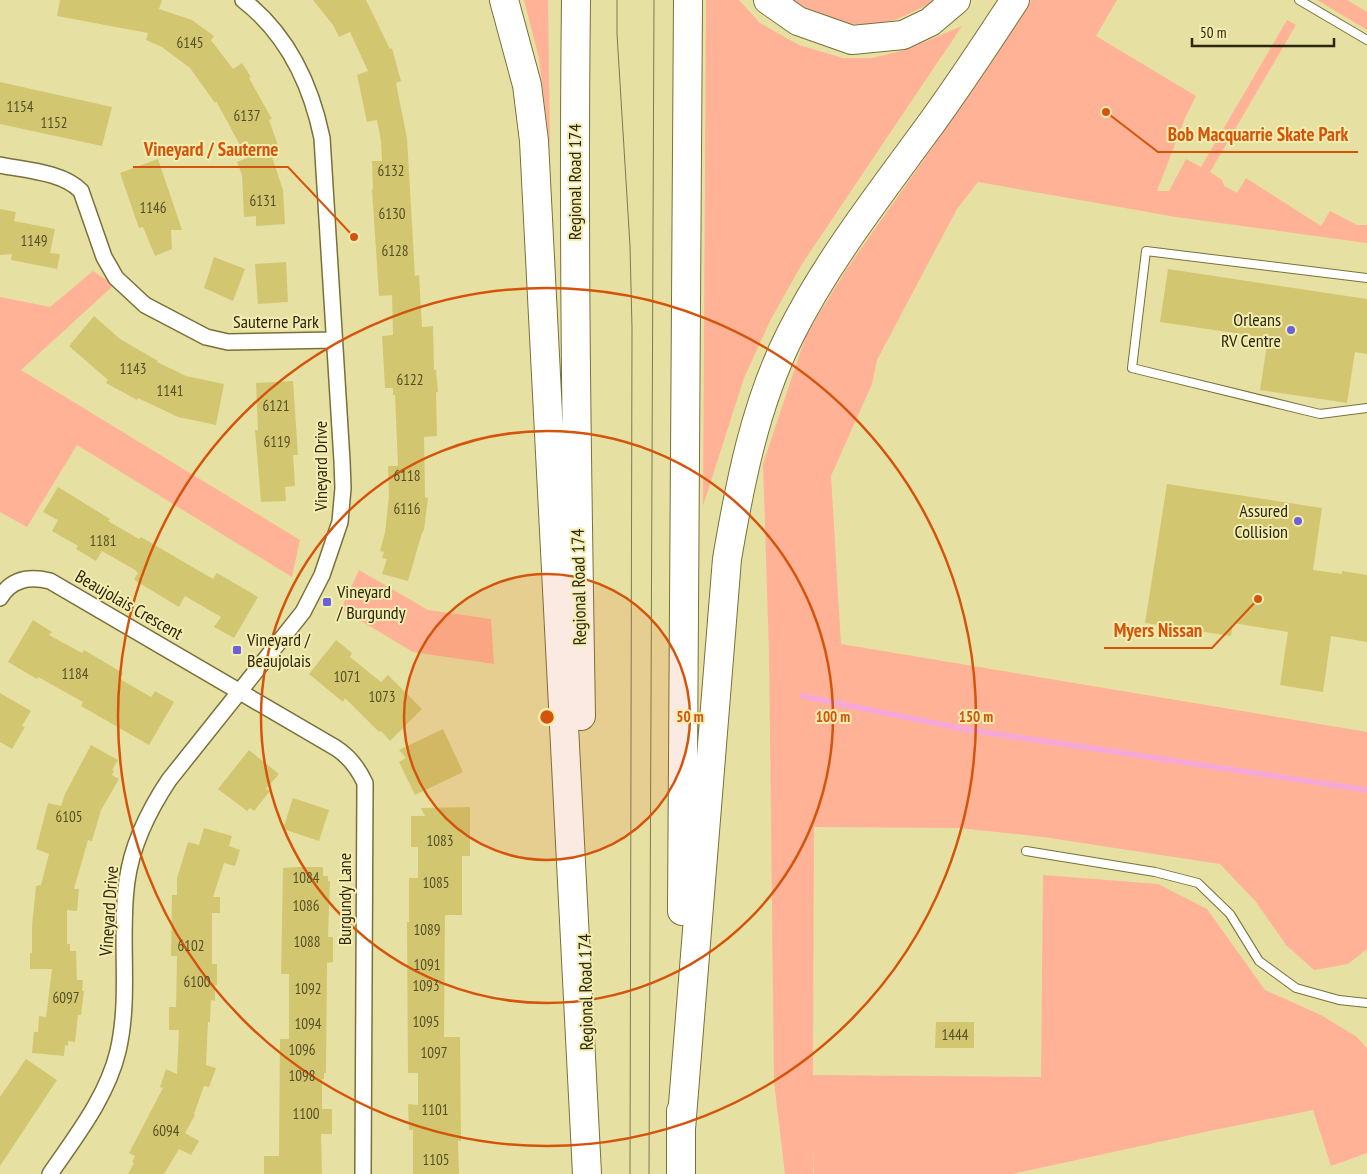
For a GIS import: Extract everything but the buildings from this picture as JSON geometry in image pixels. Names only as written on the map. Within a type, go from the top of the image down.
[{"type":"highway","points":[[504,0],[527,85],[534,141],[588,1174]]},
{"type":"highway","name":"Regional Road 174","points":[[576,0],[576,464],[588,1174]]},
{"type":"highway","points":[[681,1174],[684,364],[688,0]]},
{"type":"highway","points":[[768,0],[798,21],[852,40],[903,34],[930,22],[956,0]]},
{"type":"highway","points":[[964,74],[996,0]]},
{"type":"highway","points":[[681,1129],[727,559],[738,497],[752,438],[768,390],[790,336],[823,277],[856,226],[935,119],[1015,0]]},
{"type":"street","name":"Vineyard Drive","points":[[50,1174],[100,1098],[118,1053],[123,1025],[127,880],[134,848],[139,836],[158,796],[169,780],[303,612],[322,575],[340,522],[343,488],[342,461],[322,138],[318,118],[303,77],[291,56],[277,35],[243,0]]},
{"type":"street","name":"Sauterne Park","points":[[0,165],[54,176],[75,184],[81,191],[104,257],[116,278],[145,305],[187,328],[206,337],[228,342],[335,340]]},
{"type":"street","name":"Beaujolais Crescent","points":[[0,598],[4,591],[12,584],[25,578],[50,581],[239,692]]},
{"type":"street","name":"Burgundy Lane","points":[[239,692],[346,754],[354,763],[364,783],[363,1174]]},
{"type":"lane","points":[[1299,0],[1367,40]]},
{"type":"lane","points":[[1367,278],[1146,251],[1132,368],[1320,414],[1367,408]]},
{"type":"lane","points":[[1026,851],[1155,872],[1198,883],[1230,914],[1259,961],[1296,988],[1339,1000],[1367,1003]]},
{"type":"shaded area","points":[[524,0],[548,0],[550,148],[539,58]]},
{"type":"shaded area","points":[[706,0],[739,0],[760,23],[799,45],[843,58],[872,58],[905,50],[962,26],[802,264],[771,319],[744,378],[703,506]]},
{"type":"shaded area","points":[[788,0],[933,0],[929,4],[898,18],[868,25],[839,22],[825,18],[811,13]]},
{"type":"shaded area","points":[[1031,0],[1117,0],[1096,36],[1196,96],[1185,118],[1157,191],[1169,191],[1186,159],[1201,167],[1287,20],[1296,25],[1210,172],[1222,180],[1224,186],[1237,193],[1246,178],[1321,226],[1330,211],[1357,225],[1367,225],[1367,243],[1176,217],[978,182],[957,209],[877,360],[872,384],[831,476],[841,644],[1367,732],[1367,949],[1348,964],[1314,970],[1286,945],[1256,902],[1220,864],[1043,837],[959,828],[814,827],[813,1075],[1041,1077],[1043,875],[1158,884],[1207,909],[1265,990],[1321,1015],[1357,1037],[1367,1048],[1367,1153],[1331,1166],[1313,1110],[1013,1174],[814,1174],[813,1150],[813,1174],[785,1174],[774,1082],[769,651],[763,464],[806,335],[846,270],[977,84]]},
{"type":"shaded area","points":[[1317,0],[1347,0],[1367,12],[1367,30]]},
{"type":"shaded area","points":[[93,271],[114,285],[21,370],[300,540],[292,577],[77,445],[27,527],[0,512],[0,297],[50,307]]},
{"type":"shaded area","points":[[359,570],[428,610],[491,619],[494,664],[413,652],[341,609]]},
{"type":"waterway","points":[[802,696],[964,729],[1367,790]]},
{"type":"tram line","points":[[617,0],[617,34],[630,246],[632,328],[630,1174]]},
{"type":"tram line","points":[[649,1174],[654,0]]},
{"type":"place","name":"Bob Macquarrie Skate Park","points":[[1106,112]]},
{"type":"place","name":"Vineyard / Sauterne","points":[[354,237]]},
{"type":"place","name":"Orleans RV Centre","points":[[1291,330]]},
{"type":"place","name":"Assured Collision","points":[[1298,521]]},
{"type":"place","name":"Myers Nissan","points":[[1258,599]]},
{"type":"place","name":"Vineyard / Burgundy","points":[[327,602]]},
{"type":"place","name":"Vineyard / Beaujolais","points":[[237,650]]}]
